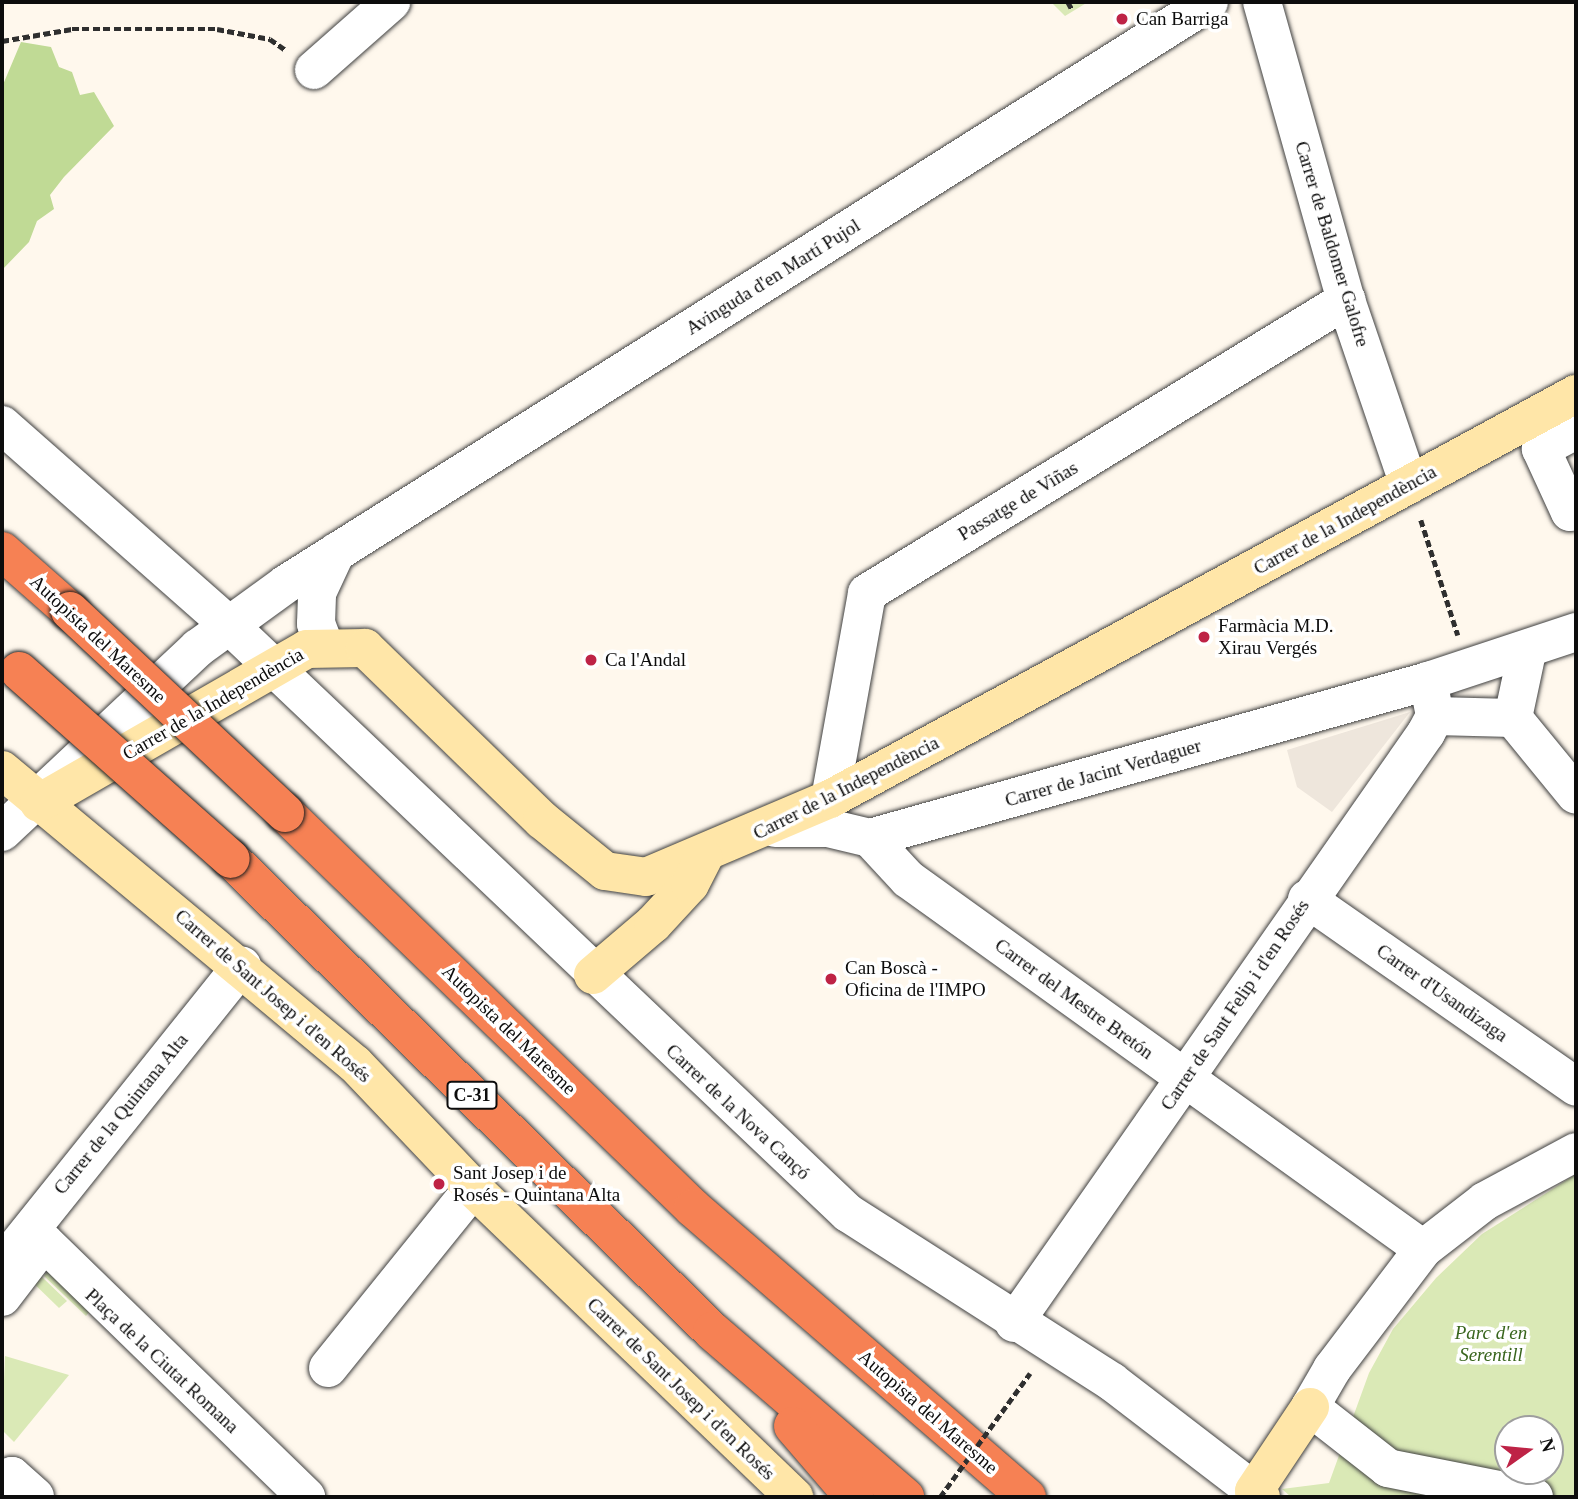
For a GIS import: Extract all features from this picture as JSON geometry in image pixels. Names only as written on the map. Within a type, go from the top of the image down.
[{"type":"highway","name":"Autopista del Maresme","points":[[2,551],[285,813],[693,1208],[1027,1497]]},
{"type":"highway","name":"C-31","points":[[2,656],[231,859],[712,1331],[905,1497]]},
{"type":"highway","points":[[712,1331],[854,1497]]},
{"type":"street","points":[[314,70],[391,2]]},
{"type":"street","name":"Avinguda d'en Martí Pujol","points":[[2,832],[39,803],[198,648],[229,625],[336,552],[1209,2]]},
{"type":"street","name":"Carrer de Baldomer Galofre","points":[[1262,2],[1346,300],[1413,496]]},
{"type":"street","name":"Passatge de Viñas","points":[[830,799],[867,593],[1346,300]]},
{"type":"street","name":"Carrer de la Independència","points":[[39,803],[307,649],[365,648],[542,820],[605,872],[646,877],[775,828],[1413,496],[1576,394]]},
{"type":"street","name":"Carrer de la Nova Cançó","points":[[2,425],[229,625],[593,975],[848,1213],[1014,1323],[1112,1382],[1257,1494]]},
{"type":"street","points":[[1576,430],[1541,449],[1570,512],[1576,510]]},
{"type":"street","points":[[325,647],[316,624],[317,593],[336,552]]},
{"type":"street","name":"Carrer de Jacint Verdaguer","points":[[775,828],[828,828],[870,838],[1431,698],[1576,632]]},
{"type":"street","points":[[1513,718],[1527,652]]},
{"type":"street","points":[[1431,698],[1513,718],[1576,795]]},
{"type":"street","name":"Carrer de Sant Felip i d'en Rosés","points":[[1014,1323],[1307,898],[1431,698]]},
{"type":"street","name":"Carrer de Sant Josep i d'en Rosés","points":[[2,770],[39,803],[242,965],[355,1064],[473,1188],[794,1497]]},
{"type":"street","name":"Carrer del Mestre Bretón","points":[[870,838],[908,879],[1423,1249]]},
{"type":"street","points":[[593,975],[653,924],[690,884],[704,857]]},
{"type":"street","name":"Carrer d'Usandizaga","points":[[1307,898],[1576,1087]]},
{"type":"street","name":"Carrer de la Quintana Alta","points":[[2,1265],[242,965]]},
{"type":"street","points":[[1257,1494],[1332,1369],[1423,1249],[1485,1201],[1576,1152]]},
{"type":"street","points":[[328,1368],[473,1188]]},
{"type":"street","name":"Plaça de la Ciutat Romana","points":[[2,1297],[44,1242],[306,1497]]},
{"type":"street","points":[[1310,1408],[1388,1468],[1534,1497]]},
{"type":"street","points":[[2,1486],[12,1476],[35,1497]]},
{"type":"path","points":[[1068,2],[1073,11]]},
{"type":"path","points":[[2,41],[72,29],[217,29],[270,39],[314,70]]},
{"type":"path","points":[[1413,496],[1461,644]]},
{"type":"path","points":[[940,1497],[1030,1373]]},
{"type":"green space","points":[[1051,2],[1088,2],[1065,16]]},
{"type":"green space","points":[[21,42],[51,47],[59,67],[72,72],[80,95],[94,92],[114,126],[50,195],[54,209],[37,221],[29,242],[2,270],[2,87]]},
{"type":"green space","name":"Parc d'en Serentill","points":[[1576,1174],[1576,1497],[1291,1497],[1282,1489],[1329,1483],[1369,1373],[1393,1329],[1436,1278],[1482,1234]]},
{"type":"green space","points":[[50,1268],[93,1307],[86,1316],[44,1276]]},
{"type":"green space","points":[[26,1276],[41,1276],[67,1301],[59,1308]]},
{"type":"green space","points":[[5,1356],[69,1375],[14,1442],[2,1430]]},
{"type":"shaded area","points":[[1410,712],[1332,812],[1297,787],[1287,750]]},
{"type":"place","name":"Can Barriga","points":[[1122,19]]},
{"type":"place","name":"Farmàcia M.D. Xirau Vergés","points":[[1204,637]]},
{"type":"place","name":"Ca l'Andal","points":[[591,660]]},
{"type":"place","name":"Can Boscà - Oficina de l'IMPO","points":[[831,979]]},
{"type":"place","name":"Sant Josep i de Rosés - Quintana Alta","points":[[439,1184]]}]
